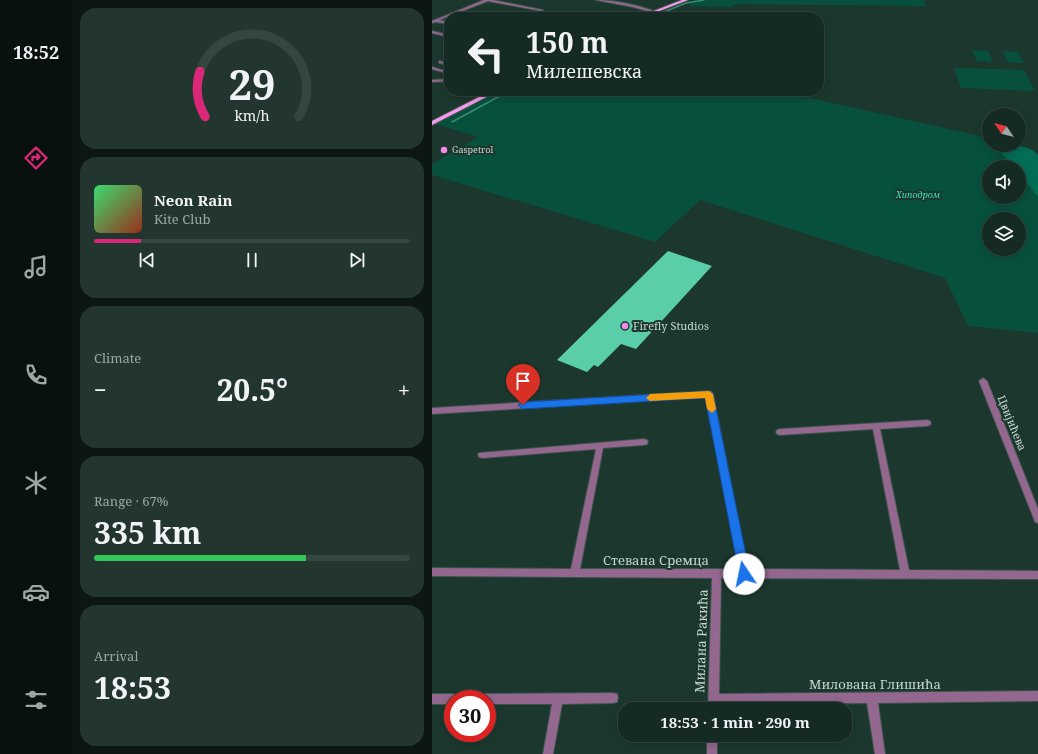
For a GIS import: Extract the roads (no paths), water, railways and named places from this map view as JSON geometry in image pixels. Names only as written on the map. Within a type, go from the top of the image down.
[{"type":"main road","points":[[654,12],[686,0]]},
{"type":"main road","points":[[432,123],[483,96]]},
{"type":"street","points":[[457,12],[487,0],[541,10]]},
{"type":"street","points":[[598,0],[610,1],[654,12]]},
{"type":"street","points":[[434,21],[444,17]]},
{"type":"street","points":[[434,21],[444,22]]},
{"type":"street","points":[[432,32],[444,35]]},
{"type":"street","points":[[440,62],[444,63]]},
{"type":"street","points":[[432,68],[444,72]]},
{"type":"street","points":[[432,76],[444,79]]},
{"type":"street","points":[[432,81],[444,80]]},
{"type":"street","name":"Цвијићева","points":[[983,381],[1038,519]]},
{"type":"street","points":[[432,411],[709,394],[744,574]]},
{"type":"street","points":[[780,432],[927,423]]},
{"type":"street","points":[[876,426],[905,574]]},
{"type":"street","points":[[482,455],[644,442]]},
{"type":"street","points":[[575,573],[600,446]]},
{"type":"street","name":"Стевана Сремца","points":[[432,572],[1038,575]]},
{"type":"street","name":"Милана Ракића","points":[[713,702],[716,574]]},
{"type":"street","name":"Милована Глишића","points":[[766,702],[872,698],[1038,696]]},
{"type":"street","points":[[496,699],[613,698]]},
{"type":"street","points":[[872,698],[880,754]]},
{"type":"street","points":[[432,699],[444,699]]},
{"type":"street","points":[[548,754],[558,699]]},
{"type":"street","points":[[712,742],[712,754]]},
{"type":"waterway","points":[[664,12],[686,3],[704,0]]},
{"type":"waterway","points":[[452,122],[500,96]]},
{"type":"place","name":"Gaspetrol","points":[[444,150]]},
{"type":"place","name":"Firefly Studios","points":[[625,326]]},
{"type":"park label","name":"Хиподром","points":[[918,195]]}]
